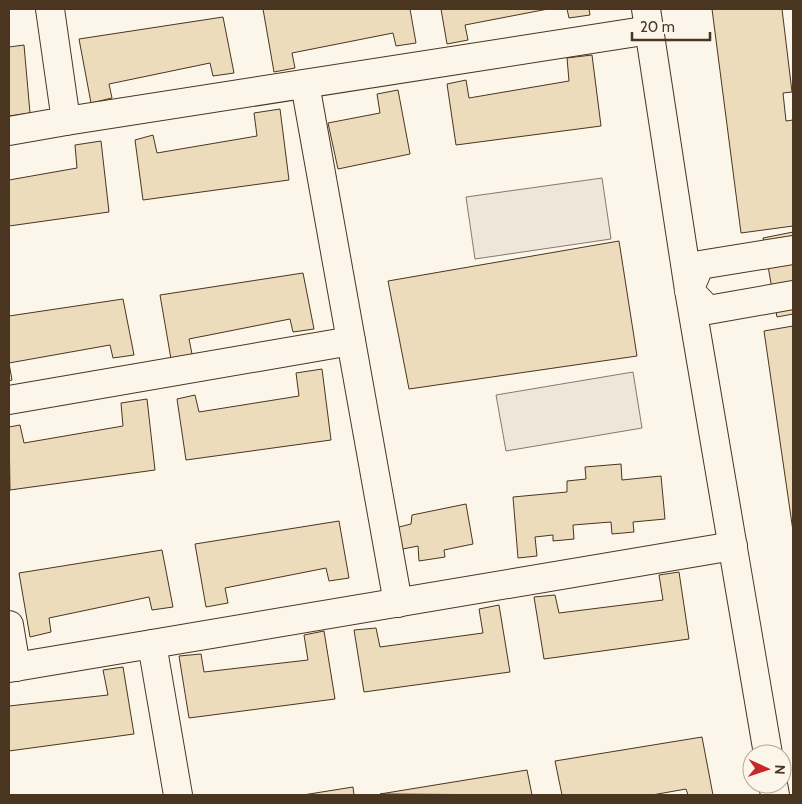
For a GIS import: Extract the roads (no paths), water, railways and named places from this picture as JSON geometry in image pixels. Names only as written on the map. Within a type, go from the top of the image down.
[{"type":"lane","points":[[50,9],[66,121]]},
{"type":"lane","points":[[9,131],[305,84],[648,19],[689,290],[766,744]]},
{"type":"lane","points":[[305,84],[398,603]]},
{"type":"lane","points":[[689,290],[700,265],[793,250]]},
{"type":"lane","points":[[689,290],[708,310],[793,295]]},
{"type":"lane","points":[[9,400],[351,341]]},
{"type":"lane","points":[[9,625],[12,667],[733,546]]},
{"type":"lane","points":[[152,644],[178,795]]}]
